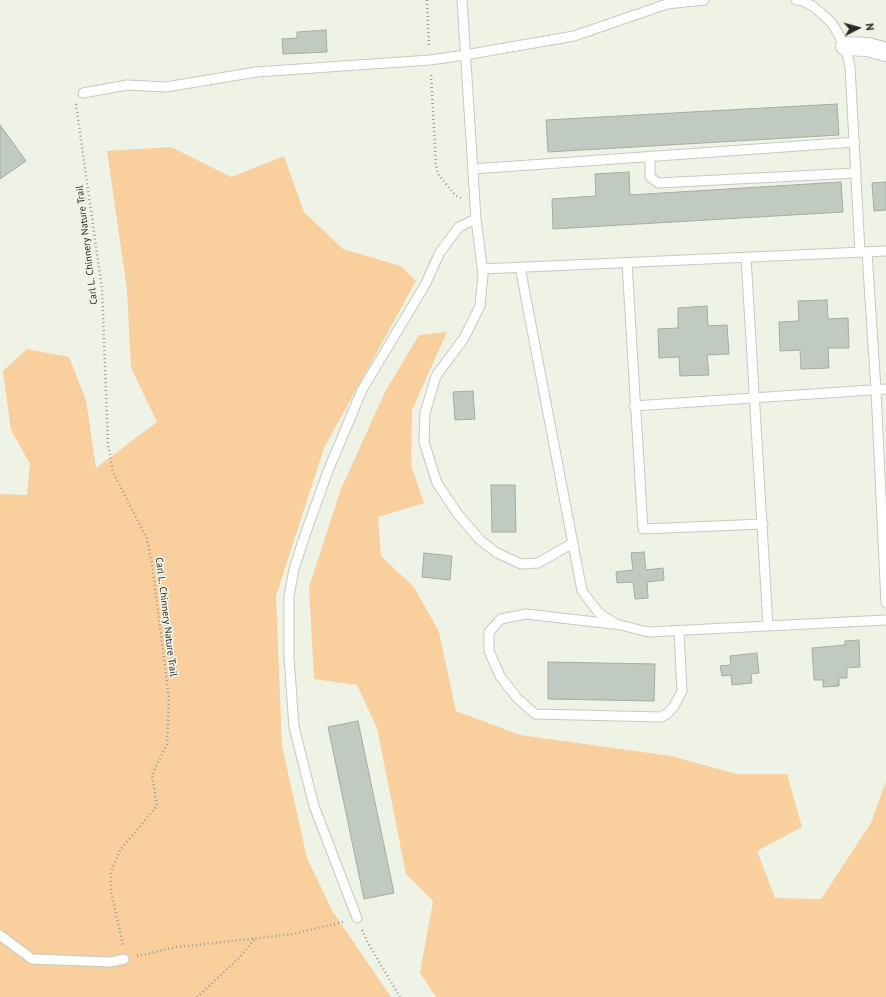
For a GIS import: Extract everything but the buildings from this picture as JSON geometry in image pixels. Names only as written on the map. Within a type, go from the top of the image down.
[{"type":"street","points":[[845,46],[868,48],[886,52]]},
{"type":"lane","points":[[462,0],[476,219],[482,269],[480,306],[464,338],[436,376],[424,413],[424,442],[437,483],[457,513],[480,540],[497,553],[521,564],[538,564],[573,543]]},
{"type":"lane","points":[[82,92],[127,85],[166,87],[251,73],[430,60],[465,55],[574,36],[667,4],[704,0]]},
{"type":"lane","points":[[796,0],[803,1],[824,14],[832,23],[845,46],[850,67],[856,173],[876,390],[886,602]]},
{"type":"lane","points":[[473,169],[855,142]]},
{"type":"lane","points":[[650,156],[650,177],[658,183],[856,173]]},
{"type":"lane","points":[[356,918],[314,806],[294,727],[290,657],[289,596],[294,569],[306,532],[328,470],[362,390],[426,285],[440,252],[459,227],[476,219]]},
{"type":"lane","points":[[482,269],[886,251]]},
{"type":"lane","points":[[746,257],[768,626]]},
{"type":"lane","points":[[627,262],[634,406],[643,529],[763,524]]},
{"type":"lane","points":[[520,267],[582,591],[599,613],[616,624]]},
{"type":"lane","points":[[634,406],[886,389]]},
{"type":"lane","points":[[679,631],[682,691],[674,706],[668,713],[661,717],[535,714],[517,698],[500,676],[489,651],[489,632],[501,620],[526,614],[616,624],[648,632],[886,620]]},
{"type":"lane","points":[[0,936],[32,959],[110,962],[124,959]]},
{"type":"path","points":[[427,0],[436,165],[438,174],[455,195],[462,198],[475,198]]},
{"type":"path","name":"Carl L. Chinnery Nature Trail","points":[[82,92],[74,94],[102,289],[108,444],[113,472],[131,505],[148,545],[152,564],[169,698],[167,744],[152,776],[157,806],[120,850],[110,872],[110,891],[121,933],[124,959]]},
{"type":"path","points":[[124,959],[177,947],[294,934],[356,918],[368,943],[400,997]]},
{"type":"path","points":[[197,997],[238,959],[256,938]]},
{"type":"shaded area","points":[[171,147],[231,177],[284,156],[304,212],[343,249],[401,266],[416,281],[324,448],[276,596],[282,746],[307,858],[333,912],[391,997],[0,997],[0,494],[27,495],[30,464],[11,430],[3,371],[27,349],[69,357],[86,400],[96,468],[157,422],[131,368],[127,290],[107,151]]},
{"type":"shaded area","points":[[447,332],[412,410],[411,465],[424,503],[378,517],[381,556],[414,587],[439,632],[456,711],[520,735],[671,756],[737,774],[787,774],[802,827],[757,851],[775,898],[821,899],[871,823],[886,781],[886,997],[436,997],[420,973],[433,901],[406,874],[377,728],[357,685],[314,679],[309,587],[341,489],[385,392],[419,335]]}]
